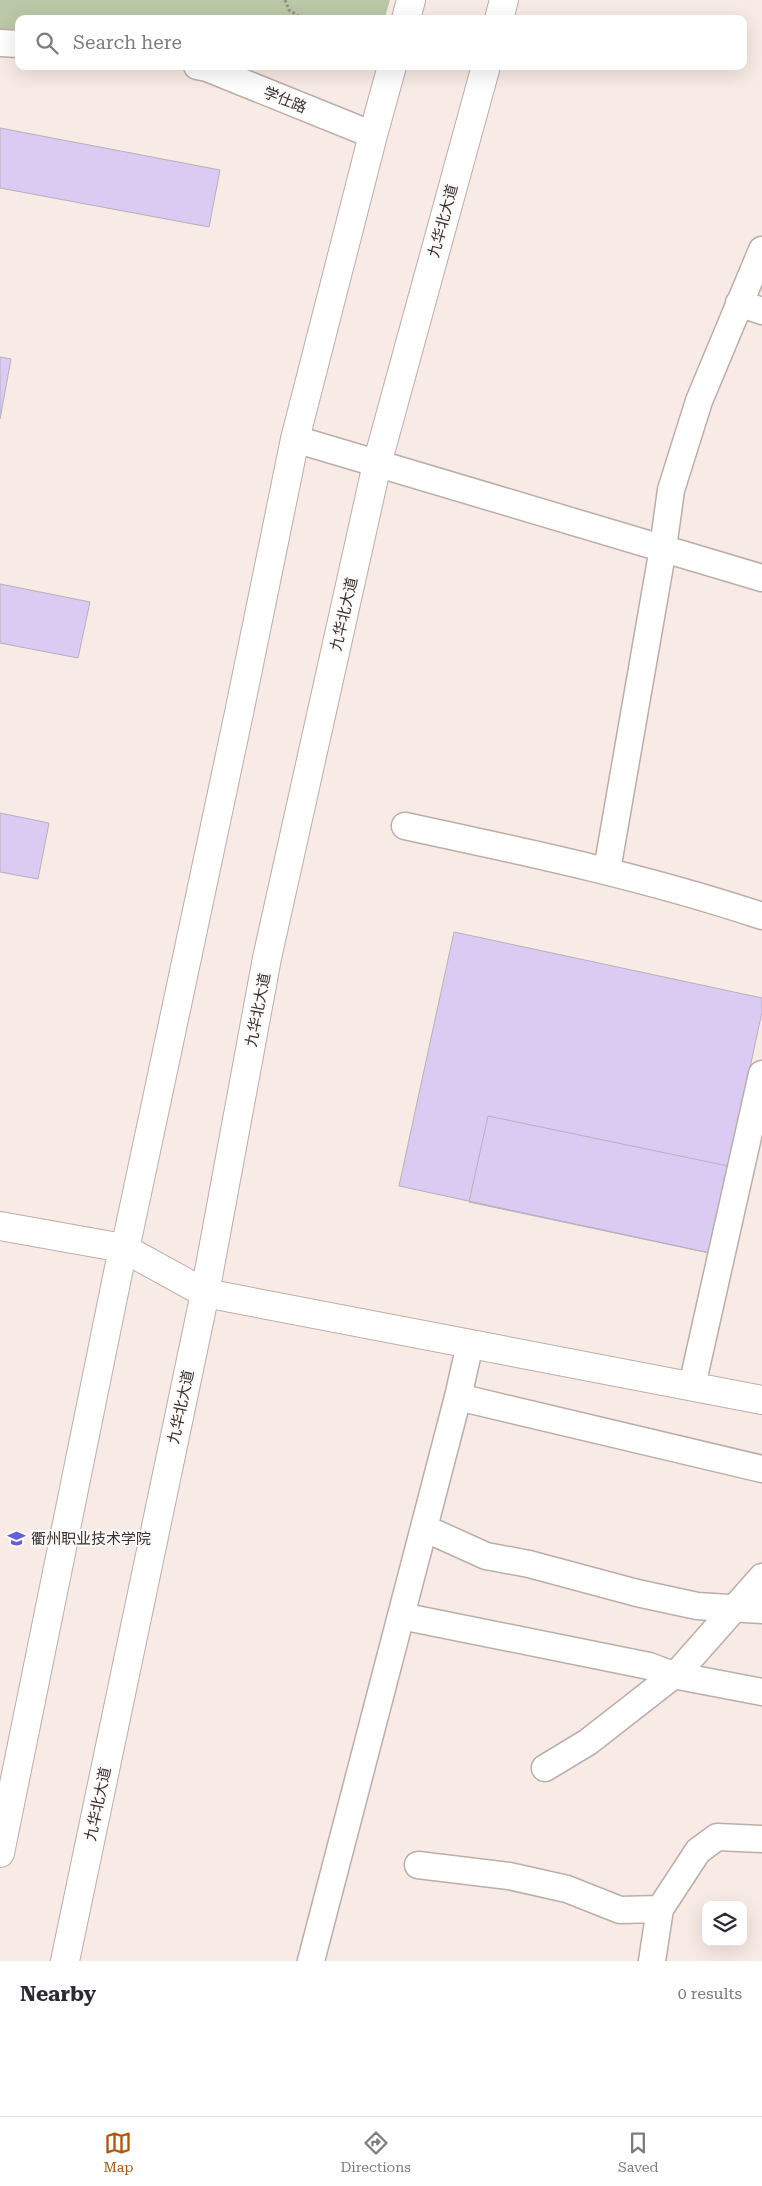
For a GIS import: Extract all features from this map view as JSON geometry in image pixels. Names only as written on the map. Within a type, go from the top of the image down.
[{"type":"main road","points":[[407,15],[412,0]]},
{"type":"main road","points":[[500,15],[504,0]]},
{"type":"main road","points":[[0,1853],[122,1248],[127,1240],[138,1191],[295,439],[372,135],[391,70]]},
{"type":"main road","name":"九华北大道","points":[[65,1961],[205,1293],[268,958],[377,464],[485,70]]},
{"type":"main road","points":[[0,1226],[122,1248],[205,1293],[762,1400]]},
{"type":"street","points":[[0,43],[15,44]]},
{"type":"street","name":"学仕路","points":[[212,70],[372,135]]},
{"type":"street","points":[[607,870],[663,548],[671,490],[699,401],[750,307],[762,250]]},
{"type":"street","points":[[295,439],[762,578]]},
{"type":"street","points":[[405,826],[607,870],[696,894],[762,916]]},
{"type":"street","points":[[692,1386],[762,1074]]},
{"type":"street","points":[[311,1961],[458,1397],[470,1344]]},
{"type":"street","points":[[458,1397],[762,1468]]},
{"type":"street","points":[[424,1528],[486,1556],[529,1564],[696,1606],[762,1610]]},
{"type":"street","points":[[545,1768],[588,1742],[673,1675],[736,1608],[762,1577]]},
{"type":"street","points":[[401,1616],[648,1666],[673,1675],[762,1692]]},
{"type":"street","points":[[652,1961],[660,1909],[698,1851],[717,1837],[762,1839]]},
{"type":"street","points":[[418,1865],[509,1876],[567,1890],[620,1910],[660,1909]]},
{"type":"path","points":[[285,0],[289,10],[297,15]]},
{"type":"green space","points":[[0,0],[390,0],[386,15],[15,15],[15,29],[0,30]]},
{"type":"building","points":[[0,128],[220,170],[209,227],[0,188]]},
{"type":"building","points":[[0,357],[11,359],[0,419]]},
{"type":"building","points":[[0,584],[90,602],[78,658],[0,643]]},
{"type":"building","points":[[0,813],[49,823],[38,879],[0,872]]},
{"type":"building","points":[[454,932],[762,998],[762,1012],[710,1253],[399,1186]]},
{"type":"building","points":[[488,1116],[728,1166],[709,1253],[469,1202]]},
{"type":"place","name":"衢州职业技术学院","points":[[17,1539]]}]
